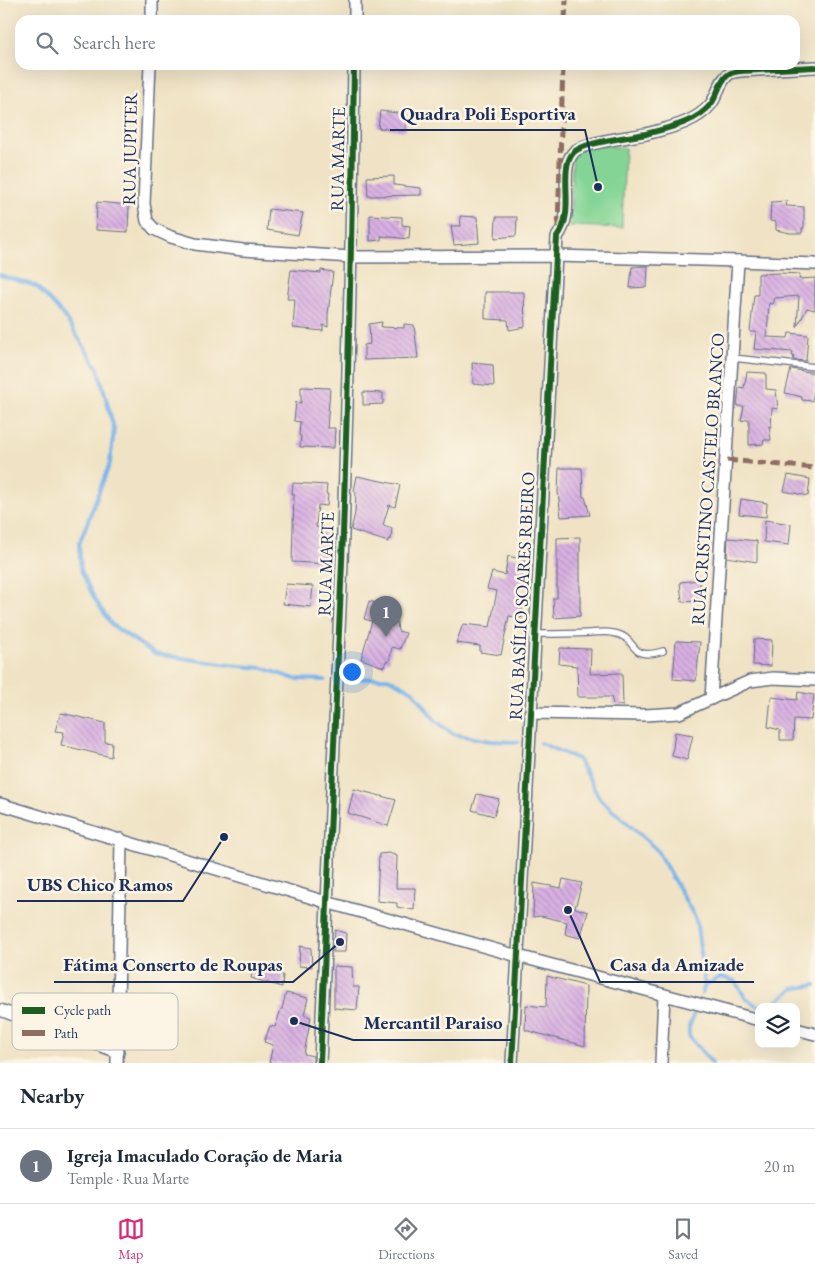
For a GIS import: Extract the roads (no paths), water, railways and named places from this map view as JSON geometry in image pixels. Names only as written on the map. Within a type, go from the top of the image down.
[{"type":"street","points":[[152,0],[152,15]]},
{"type":"street","points":[[355,15],[356,0]]},
{"type":"street","name":"RUA BASÍLIO SOARES RBEIRO","points":[[800,68],[815,67]]},
{"type":"street","name":"RUA JUPITER","points":[[150,70],[144,204],[147,221],[154,229],[187,242],[243,250],[351,257],[556,256],[815,264]]},
{"type":"street","name":"RUA MARTE","points":[[320,1063],[342,563],[351,257],[354,70]]},
{"type":"street","name":"RUA BASÍLIO SOARES RBEIRO","points":[[512,1063],[557,237],[564,229],[566,222],[566,181],[569,160],[576,149],[679,125],[700,114],[710,105],[722,81],[733,72],[766,70]]},
{"type":"street","name":"RUA CRISTINO CASTELO BRANCO","points":[[711,699],[738,261]]},
{"type":"street","points":[[530,712],[645,715],[679,713],[750,681],[773,678],[815,680]]},
{"type":"street","points":[[0,804],[326,902],[518,956],[755,1019]]},
{"type":"street","points":[[119,993],[121,840]]},
{"type":"street","points":[[661,1063],[664,995]]},
{"type":"street","points":[[0,1010],[12,1015]]},
{"type":"street","points":[[800,1030],[815,1034]]},
{"type":"street","points":[[98,1050],[118,1058]]},
{"type":"lane","points":[[733,358],[815,366]]},
{"type":"lane","points":[[535,634],[613,632],[626,638],[637,652],[651,655],[663,651]]},
{"type":"waterway","points":[[0,275],[36,286],[64,316],[98,368],[114,429],[110,463],[79,544],[81,570],[94,598],[112,625],[155,654],[263,668],[295,679],[325,680]]},
{"type":"waterway","points":[[347,679],[388,678],[413,691],[435,720],[453,734],[490,741],[518,742]]},
{"type":"waterway","points":[[540,743],[578,759],[600,799],[656,849],[696,919],[705,985],[702,993]]},
{"type":"waterway","points":[[705,985],[721,977],[735,981],[745,997],[757,1006],[772,1005],[793,989],[815,985]]},
{"type":"waterway","points":[[694,1014],[689,1027],[689,1036],[712,1063]]},
{"type":"place","name":"Quadra Poli Esportiva","points":[[598,187]]},
{"type":"place","name":"Igreja Imaculado Coração de Maria","points":[[386,637]]},
{"type":"place","name":"UBS Chico Ramos","points":[[224,837]]},
{"type":"place","name":"Casa da Amizade","points":[[568,910]]},
{"type":"place","name":"Fátima Conserto de Roupas","points":[[340,942]]},
{"type":"place","name":"Mercantil Paraiso","points":[[294,1021]]}]
